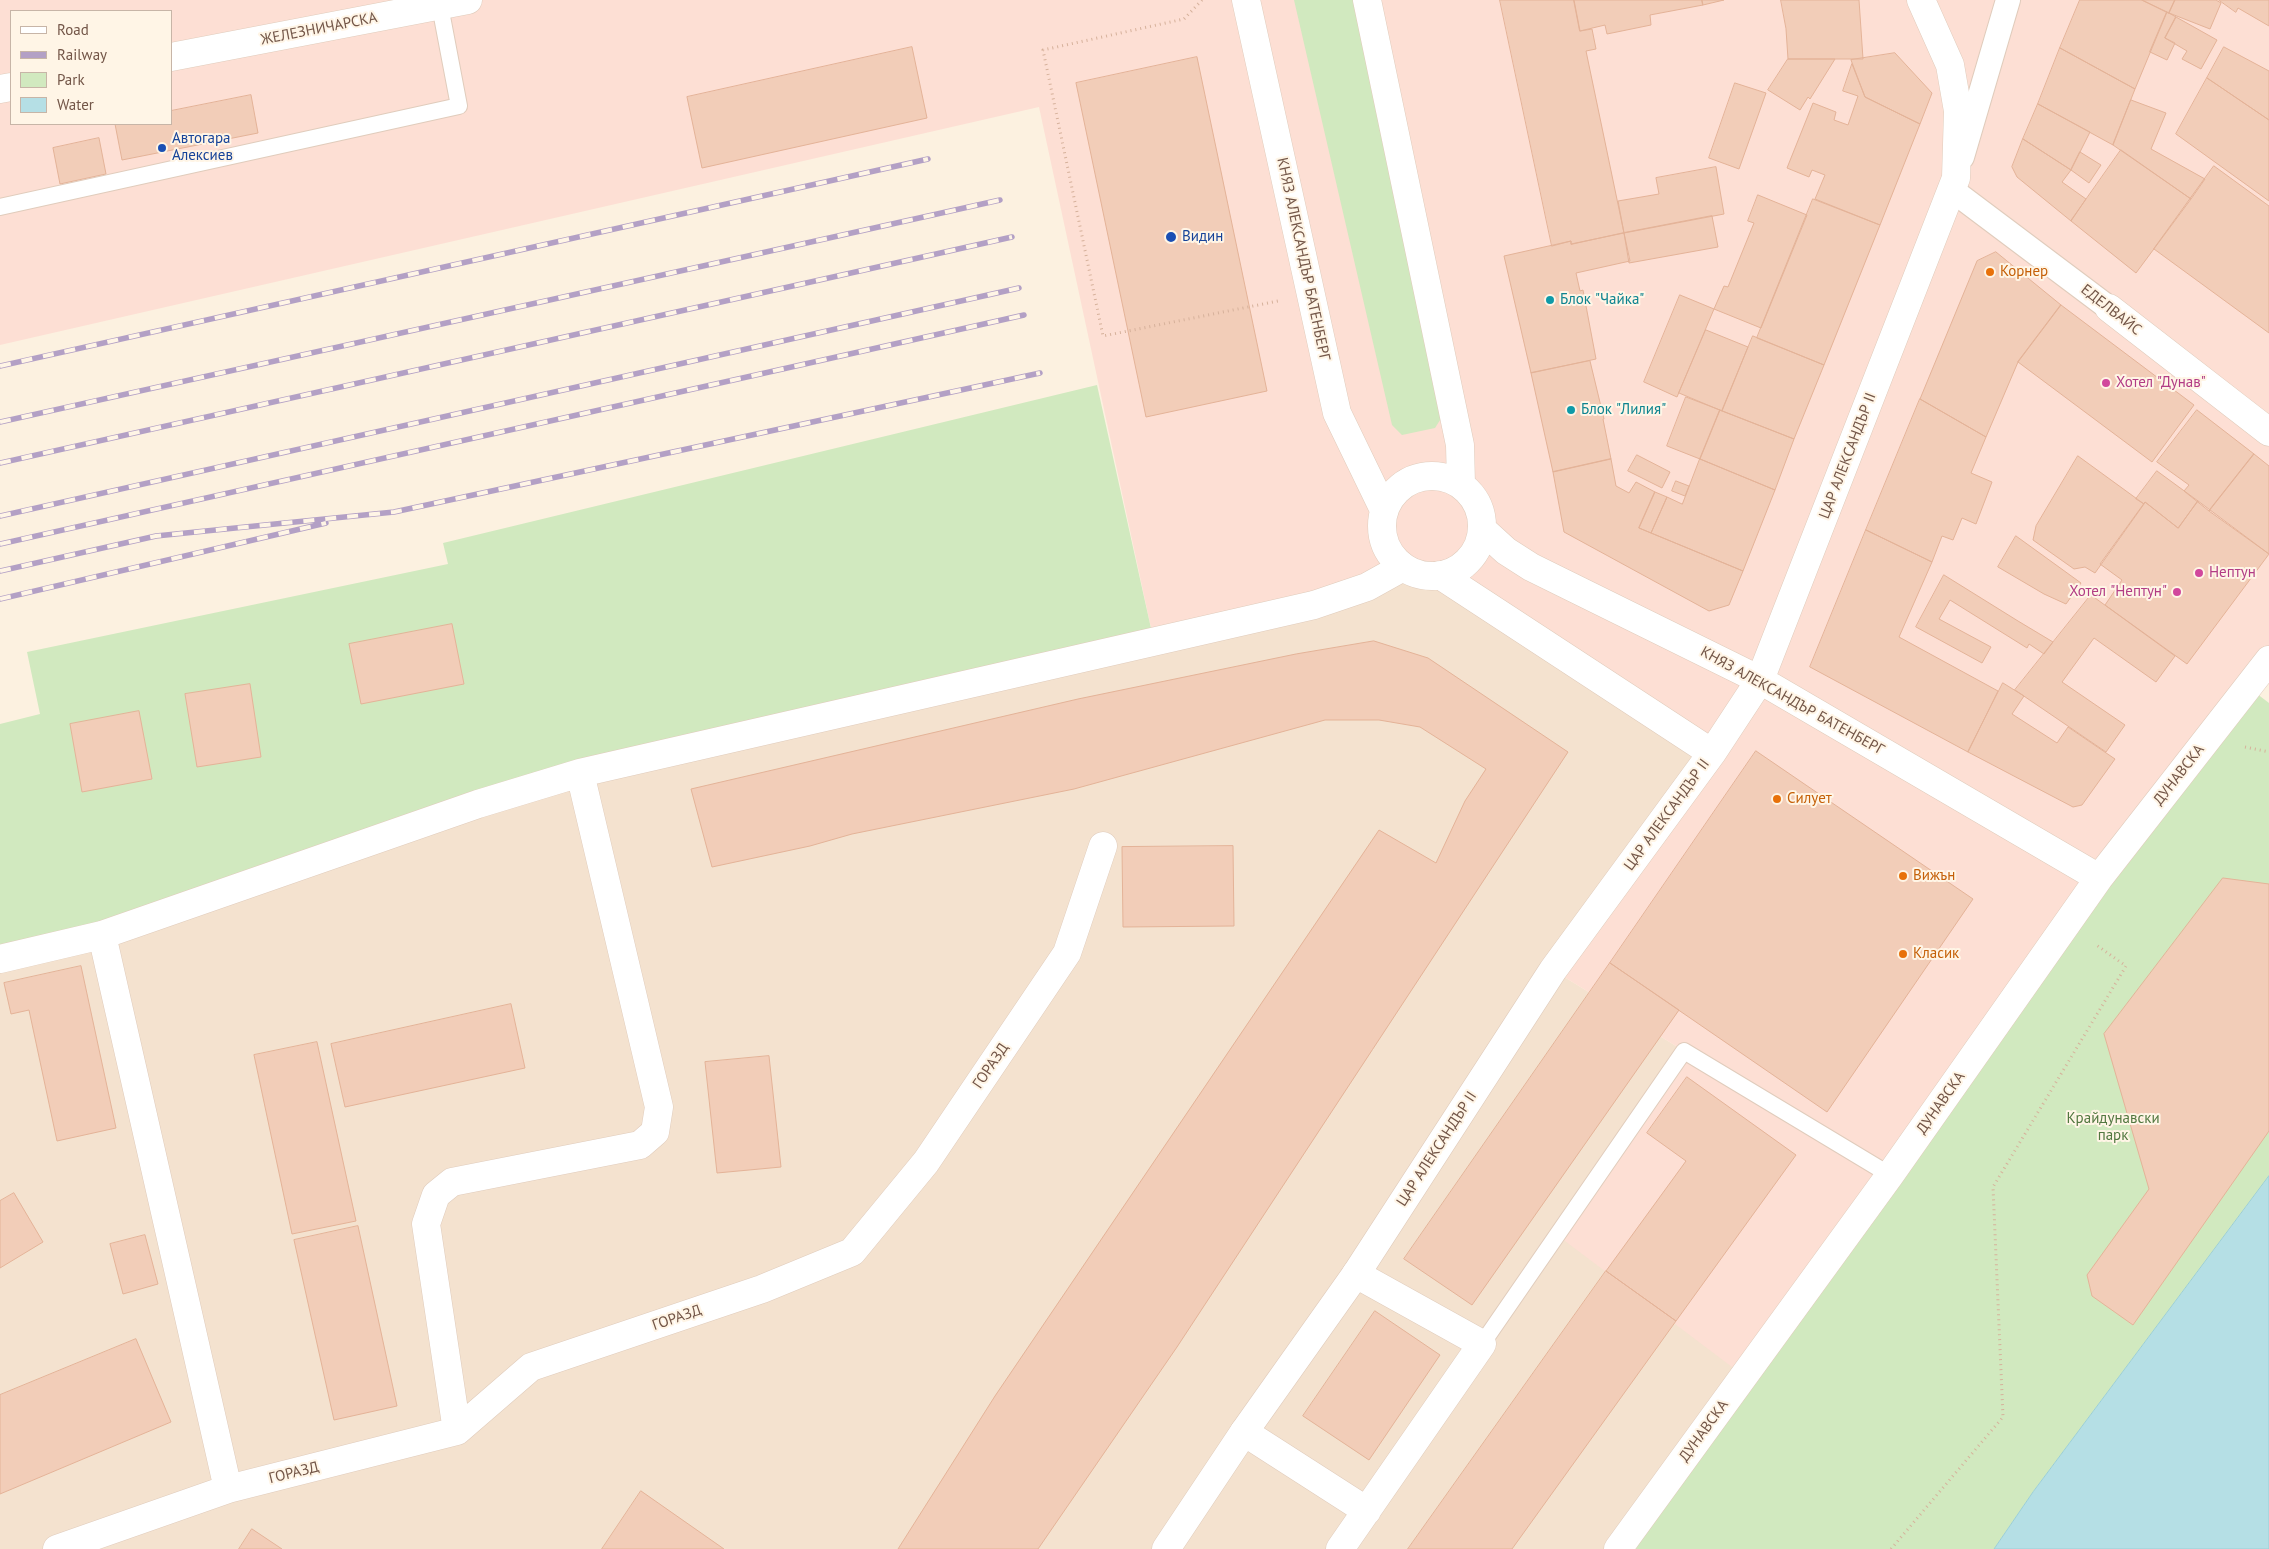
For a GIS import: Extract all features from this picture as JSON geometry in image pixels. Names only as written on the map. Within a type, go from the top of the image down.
[{"type":"street","name":"ЖЕЛЕЗНИЧАРСКА","points":[[172,57],[440,3],[468,0]]},
{"type":"street","name":"КНЯЗ АЛЕКСАНДЪР БАТЕНБЕРГ","points":[[1246,0],[1337,413],[1384,510]]},
{"type":"street","points":[[1367,0],[1460,444],[1461,484]]},
{"type":"street","points":[[1921,0],[1950,65],[1958,111],[1954,184]]},
{"type":"street","name":"ЦАР АЛЕКСАНДЪР II","points":[[1166,1549],[1244,1432],[1356,1274],[1553,970],[1712,753],[1760,680],[1954,184],[2008,0]]},
{"type":"street","name":"ЕДЕЛВАЙС","points":[[1954,184],[2269,432]]},
{"type":"street","points":[[1431,476],[1447,478],[1461,484],[1471,493],[1478,504],[1483,530],[1479,546],[1471,560],[1458,569],[1428,577],[1413,573],[1403,567],[1389,554],[1383,541],[1381,525],[1384,510],[1391,496],[1402,485],[1416,478],[1431,476]]},
{"type":"street","name":"КНЯЗ АЛЕКСАНДЪР БАТЕНБЕРГ","points":[[1483,530],[1506,551],[1531,567],[1760,680],[2099,878]]},
{"type":"street","points":[[0,960],[102,935],[478,804],[580,773],[1314,605],[1367,587],[1403,567]]},
{"type":"street","points":[[1440,575],[1712,753]]},
{"type":"street","name":"ДУНАВСКА","points":[[1618,1549],[1890,1175],[2099,878],[2269,660]]},
{"type":"street","points":[[457,1431],[426,1224],[436,1195],[452,1182],[640,1145],[655,1132],[659,1107],[580,773]]},
{"type":"street","name":"ГОРАЗД","points":[[57,1549],[228,1489],[457,1431],[531,1367],[762,1289],[852,1252],[926,1162],[1067,953],[1103,846]]},
{"type":"street","points":[[102,935],[228,1489]]},
{"type":"street","points":[[1340,1549],[1482,1344],[1356,1274]]},
{"type":"street","points":[[1244,1432],[1367,1511]]},
{"type":"lane","points":[[0,207],[459,106],[440,3]]},
{"type":"lane","points":[[1482,1344],[1684,1051],[1890,1175]]},
{"type":"path","points":[[1202,0],[1184,20],[1043,50],[1103,336],[1249,306]]},
{"type":"path","points":[[1891,1549],[2004,1417],[1993,1187],[2126,966],[2067,924]]},
{"type":"shaded area","points":[[0,0],[2269,0],[2269,660],[1744,1376],[1557,1235],[1684,1051],[1553,970],[1712,753],[1440,575],[1367,587],[1154,642],[1039,107],[0,345]]},
{"type":"shaded area","points":[[1444,575],[1712,753],[1553,970],[1684,1051],[1744,1376],[1618,1549],[0,1549],[0,959],[478,804],[1367,587]]},
{"type":"green space","points":[[1294,0],[1353,0],[1442,417],[1435,428],[1402,435],[1392,425]]},
{"type":"green space","points":[[1097,385],[1154,642],[580,773],[0,959],[0,724],[40,714],[27,652],[448,564],[443,543]]},
{"type":"green space","name":"Крайдунавски парк","points":[[2248,687],[2269,703],[2269,1176],[2033,1492],[1994,1549],[1618,1549]]},
{"type":"water","points":[[2269,1176],[2269,1549],[1994,1549],[2033,1492]]},
{"type":"building","points":[[1500,0],[1574,0],[1580,31],[1592,29],[1596,49],[1586,51],[1624,233],[1571,244],[1571,241],[1552,246]]},
{"type":"building","points":[[1574,0],[1702,0],[1703,5],[1650,15],[1651,25],[1607,34],[1605,25],[1580,31]]},
{"type":"building","points":[[1702,0],[1724,0],[1703,5]]},
{"type":"building","points":[[1781,0],[1859,0],[1863,59],[1788,59],[1786,29]]},
{"type":"building","points":[[2080,0],[2142,0],[2167,12],[2135,89],[2060,48]]},
{"type":"building","points":[[2142,0],[2175,0],[2169,13]]},
{"type":"building","points":[[2175,0],[2216,0],[2221,3],[2210,29],[2169,13]]},
{"type":"building","points":[[2219,0],[2269,0],[2269,26],[2238,8],[2236,12]]},
{"type":"building","points":[[2167,12],[2176,17],[2165,38],[2175,43],[2167,60],[2150,52]]},
{"type":"building","points":[[2176,17],[2217,40],[2201,69],[2182,59],[2187,51],[2165,38]]},
{"type":"building","points":[[912,47],[927,118],[702,168],[687,97]]},
{"type":"building","points":[[2224,47],[2269,71],[2269,120],[2207,78]]},
{"type":"building","points":[[2060,48],[2135,89],[2113,145],[2038,104]]},
{"type":"building","points":[[1895,53],[1932,93],[1920,124],[1865,97],[1851,60]]},
{"type":"building","points":[[1197,57],[1267,391],[1146,417],[1076,83]]},
{"type":"building","points":[[1788,59],[1835,59],[1810,99],[1808,97],[1800,110],[1768,90]]},
{"type":"building","points":[[1852,64],[1865,97],[1920,124],[1880,225],[1815,199],[1825,175],[1812,170],[1809,177],[1787,168],[1813,103],[1836,112],[1834,120],[1848,125],[1858,96],[1843,91]]},
{"type":"building","points":[[2207,78],[2269,120],[2269,201],[2176,134]]},
{"type":"building","points":[[1735,83],[1766,93],[1739,169],[1709,158]]},
{"type":"building","points":[[251,95],[258,133],[122,160],[115,125],[172,125],[172,111]]},
{"type":"building","points":[[2131,100],[2166,113],[2151,149],[2205,179],[2191,199],[2113,145]]},
{"type":"building","points":[[2038,104],[2090,132],[2071,170],[2023,139]]},
{"type":"building","points":[[99,138],[106,174],[60,184],[53,148]]},
{"type":"building","points":[[2023,139],[2071,170],[2062,182],[2086,199],[2071,221],[2017,177],[2012,167]]},
{"type":"building","points":[[2121,150],[2191,199],[2136,273],[2071,221]]},
{"type":"building","points":[[2080,152],[2101,165],[2089,183],[2071,170]]},
{"type":"building","points":[[2214,166],[2269,206],[2269,333],[2154,249]]},
{"type":"building","points":[[1716,167],[1724,214],[1624,233],[1618,201],[1659,194],[1656,178]]},
{"type":"building","points":[[1758,195],[1807,215],[1761,328],[1714,309],[1724,286],[1728,287],[1754,223],[1748,221]]},
{"type":"building","points":[[1813,199],[1880,225],[1824,365],[1757,338]]},
{"type":"building","points":[[1712,216],[1718,247],[1629,263],[1624,233]]},
{"type":"building","name":"Блок \"Чайка\"","points":[[1624,233],[1630,261],[1576,273],[1580,291],[1583,290],[1596,359],[1531,373],[1504,256],[1571,241],[1571,244]]},
{"type":"building","points":[[1996,252],[2061,305],[2018,362],[1986,437],[1920,399],[1977,261]]},
{"type":"building","points":[[1680,295],[1714,309],[1677,397],[1644,382]]},
{"type":"building","name":"Хотел \"Дунав\"","points":[[2061,305],[2194,405],[2152,462],[2018,362]]},
{"type":"building","points":[[1706,330],[1748,347],[1722,411],[1679,393]]},
{"type":"building","points":[[1753,336],[1824,365],[1794,439],[1722,411]]},
{"type":"building","name":"Блок \"Лилия\"","points":[[1590,361],[1604,419],[1611,459],[1553,472],[1531,373]]},
{"type":"building","points":[[1686,397],[1720,410],[1700,459],[1667,446]]},
{"type":"building","points":[[1920,399],[1986,437],[1971,473],[1992,482],[1976,524],[1962,518],[1953,540],[1942,536],[1932,562],[1866,530]]},
{"type":"building","points":[[1720,410],[1794,439],[1775,490],[1700,459]]},
{"type":"building","points":[[2197,410],[2254,454],[2209,511],[2184,491],[2189,485],[2157,462]]},
{"type":"building","points":[[2254,454],[2269,466],[2269,554],[2209,511]]},
{"type":"building","points":[[1637,455],[1670,472],[1662,488],[1628,471]]},
{"type":"building","points":[[2078,456],[2144,504],[2095,573],[2085,567],[2074,569],[2033,540],[2036,526]]},
{"type":"building","points":[[1611,459],[1616,486],[1629,493],[1636,482],[1655,492],[1639,528],[1743,571],[1729,605],[1709,611],[1564,532],[1553,472]]},
{"type":"building","points":[[1700,459],[1775,490],[1743,571],[1651,533],[1667,497],[1682,504]]},
{"type":"building","points":[[2157,471],[2198,501],[2178,528],[2145,502],[2144,504],[2136,499]]},
{"type":"building","points":[[1676,481],[1689,486],[1685,496],[1672,491]]},
{"type":"building","points":[[1655,492],[1667,497],[1651,533],[1639,528]]},
{"type":"building","name":"Хотел \"Нептун\"","points":[[2198,501],[2269,554],[2187,664],[2105,605],[2122,580],[2100,564],[2145,502],[2178,528]]},
{"type":"building","points":[[1866,530],[1932,562],[1899,637],[1998,691],[1968,752],[1810,667]]},
{"type":"building","points":[[2016,536],[2081,583],[2066,604],[2044,594],[1998,567]]},
{"type":"building","points":[[1944,575],[2053,642],[2044,654],[2029,644],[2027,648],[1950,600],[1939,619],[1991,647],[1982,663],[1916,627]]},
{"type":"building","points":[[2091,595],[2175,656],[2156,682],[2094,638],[2062,682],[2125,725],[2106,752],[2015,690]]},
{"type":"building","points":[[452,624],[464,684],[361,704],[349,644]]},
{"type":"building","points":[[1374,641],[1428,658],[1568,752],[1177,1347],[1038,1549],[898,1549],[995,1396],[1379,830],[1436,863],[1465,801],[1486,769],[1420,727],[1379,720],[1325,720],[1074,789],[852,834],[810,846],[712,867],[691,789],[1078,699],[1296,654]]},
{"type":"building","points":[[2003,683],[2024,696],[2012,714],[2057,743],[2068,727],[2115,759],[2082,805],[2073,807],[1968,752]]},
{"type":"building","points":[[250,684],[261,757],[197,767],[185,694]]},
{"type":"building","points":[[139,711],[152,779],[82,792],[70,724]]},
{"type":"building","points":[[1756,751],[1973,899],[1827,1112],[1610,963]]},
{"type":"building","points":[[1233,846],[1234,926],[1123,927],[1122,847]]},
{"type":"building","points":[[2223,878],[2269,884],[2269,1131],[2133,1325],[2092,1296],[2087,1275],[2149,1189],[2104,1034]]},
{"type":"building","points":[[1610,963],[1679,1010],[1472,1305],[1404,1259]]},
{"type":"building","points":[[81,966],[116,1128],[57,1141],[29,1010],[11,1014],[4,983]]},
{"type":"building","points":[[511,1004],[525,1068],[345,1107],[331,1044]]},
{"type":"building","points":[[317,1042],[356,1221],[292,1234],[254,1055]]},
{"type":"building","points":[[769,1056],[781,1167],[717,1173],[705,1062]]},
{"type":"building","points":[[1687,1077],[1796,1155],[1676,1321],[1606,1271],[1686,1161],[1647,1133]]},
{"type":"building","points":[[14,1193],[43,1242],[0,1268],[0,1201]]},
{"type":"building","points":[[358,1226],[397,1406],[334,1420],[294,1240]]},
{"type":"building","points":[[145,1235],[158,1284],[123,1294],[110,1244]]},
{"type":"building","points":[[1606,1271],[1676,1321],[1512,1549],[1408,1549]]},
{"type":"building","points":[[1375,1311],[1440,1355],[1369,1460],[1303,1416]]},
{"type":"building","points":[[136,1339],[171,1422],[0,1494],[0,1395]]},
{"type":"building","points":[[641,1491],[724,1549],[602,1549]]},
{"type":"building","points":[[252,1529],[282,1549],[239,1549]]},
{"type":"railway","points":[[0,366],[928,159]]},
{"type":"railway","points":[[0,422],[1000,200]]},
{"type":"railway","points":[[0,463],[1012,237]]},
{"type":"railway","points":[[0,516],[1019,288]]},
{"type":"railway","points":[[0,544],[1024,315]]},
{"type":"railway","points":[[0,571],[156,536],[394,512],[1040,373]]},
{"type":"railway","points":[[0,599],[326,523]]},
{"type":"place","name":"Автогара Алексиев","points":[[162,148]]},
{"type":"place","name":"Видин","points":[[1171,237]]},
{"type":"place","name":"Корнер","points":[[1990,272]]},
{"type":"place","name":"Блок \"Чайка\"","points":[[1550,300]]},
{"type":"place","name":"Хотел \"Дунав\"","points":[[2106,383]]},
{"type":"place","name":"Блок \"Лилия\"","points":[[1571,410]]},
{"type":"place","name":"Нептун","points":[[2199,573]]},
{"type":"place","name":"Хотел \"Нептун\"","points":[[2177,592]]},
{"type":"place","name":"Силует","points":[[1777,799]]},
{"type":"place","name":"Вижън","points":[[1903,876]]},
{"type":"place","name":"Класик","points":[[1903,954]]}]
